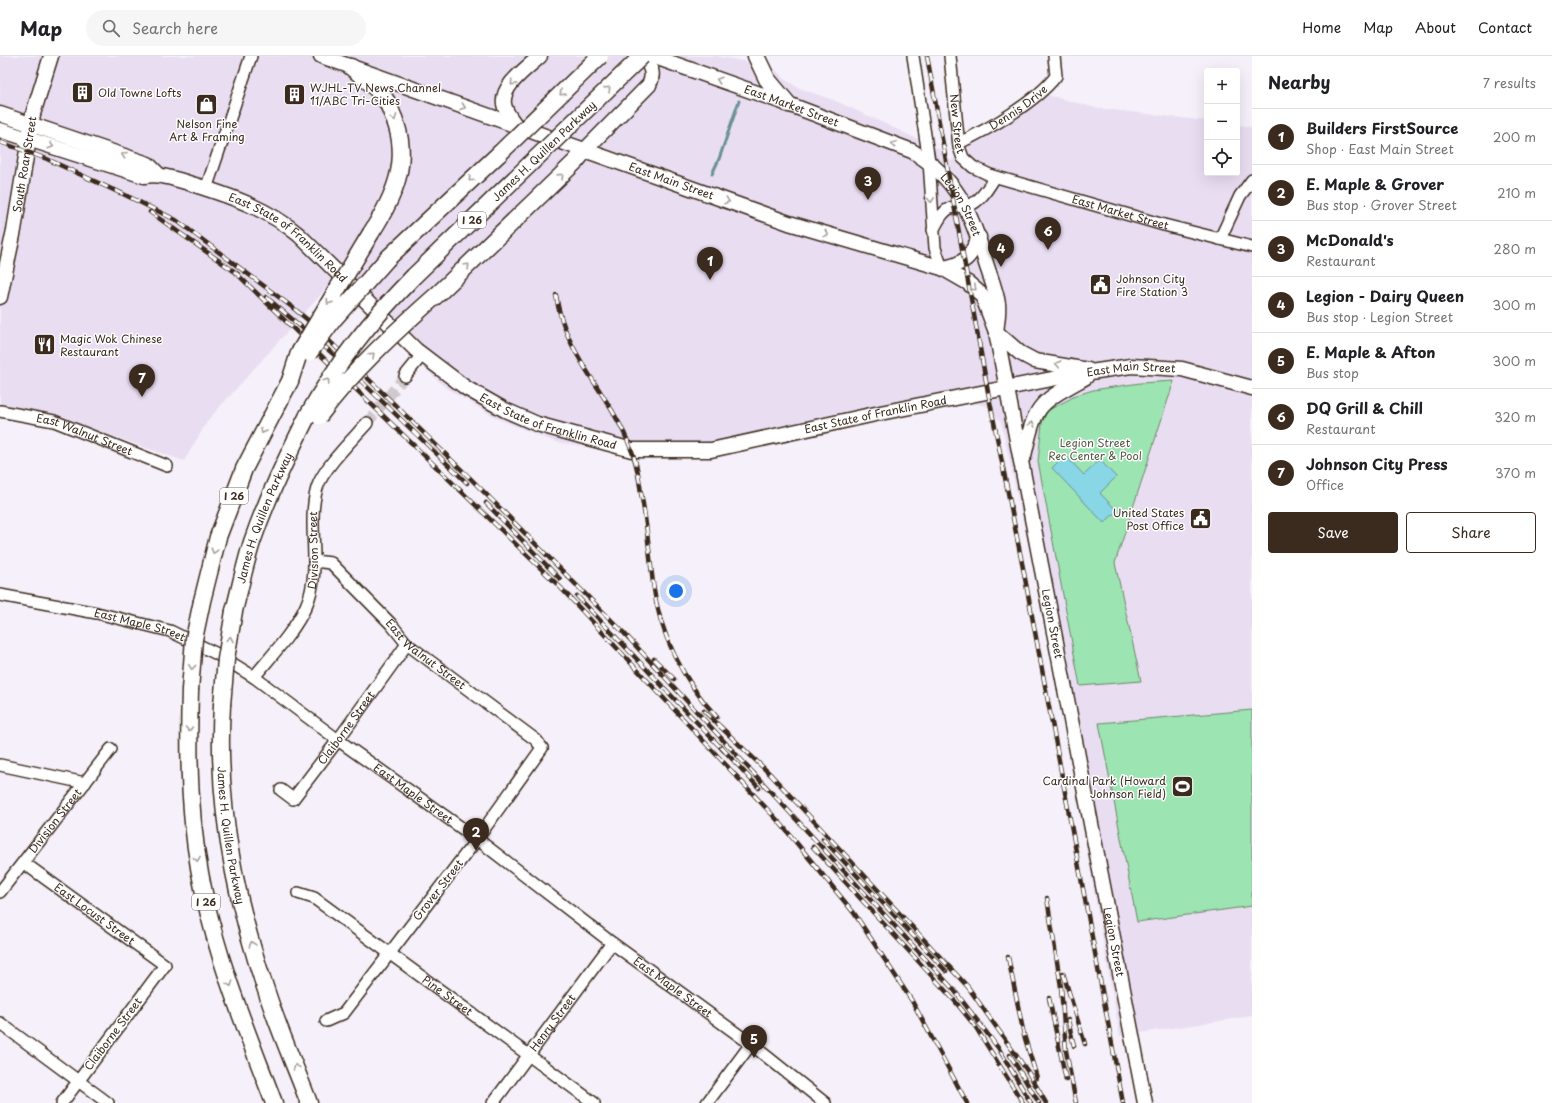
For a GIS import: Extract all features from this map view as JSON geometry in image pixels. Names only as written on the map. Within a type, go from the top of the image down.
[{"type":"highway","name":"I 26","points":[[274,1103],[234,998],[215,938],[196,853],[190,802],[188,750],[190,690],[194,639],[218,537],[241,476],[290,381],[333,320],[388,258],[600,56]]},
{"type":"highway","name":"James H. Quillen Parkway","points":[[310,1103],[267,993],[241,908],[228,844],[224,815],[221,761],[222,705],[226,659],[234,611],[252,542],[289,453],[314,416],[326,382],[350,348],[378,313],[414,276],[643,56]]},
{"type":"highway","points":[[756,56],[767,79],[788,104]]},
{"type":"highway","points":[[290,381],[299,353],[393,196],[401,166],[401,150],[396,123],[385,99],[351,67]]},
{"type":"highway","points":[[314,416],[370,357],[576,161],[584,150]]},
{"type":"main road","name":"South Roan Street","points":[[0,297],[30,140],[33,114],[51,56]]},
{"type":"main road","name":"East Main Street","points":[[320,56],[789,223],[942,268],[968,283],[982,296],[996,332]]},
{"type":"main road","points":[[516,126],[504,106],[505,94],[511,85],[540,56]]},
{"type":"main road","points":[[584,150],[650,85],[653,75],[652,69],[643,56]]},
{"type":"main road","name":"East Market Street","points":[[652,56],[788,104],[912,151],[929,161]]},
{"type":"main road","points":[[0,114],[148,164],[158,174]]},
{"type":"main road","points":[[0,130],[144,176],[158,174]]},
{"type":"main road","name":"Legion Street","points":[[929,161],[949,180],[967,207],[979,237],[998,304],[996,332],[1145,1103]]},
{"type":"main road","name":"East State of Franklin Road","points":[[158,174],[206,188],[250,204],[289,227],[312,247],[422,355],[466,388],[522,418],[537,424],[632,450],[711,450],[880,413],[1008,389]]},
{"type":"main road","points":[[942,268],[955,266],[965,261],[973,251],[979,237]]},
{"type":"main road","points":[[996,332],[1028,358],[1097,371]]},
{"type":"main road","name":"East Main Street","points":[[1008,389],[1097,371],[1131,366],[1182,369],[1252,388]]},
{"type":"main road","points":[[1022,462],[1035,414],[1041,405],[1050,397],[1097,371]]},
{"type":"street","points":[[206,188],[250,56]]},
{"type":"street","points":[[913,56],[929,161],[935,248],[942,268]]},
{"type":"street","name":"New Street","points":[[950,56],[959,143],[963,158],[973,167],[992,176]]},
{"type":"street","name":"Dennis Drive","points":[[959,143],[993,124],[1048,87],[1056,76],[1054,56]]},
{"type":"street","points":[[933,230],[943,212],[953,206],[967,207],[977,201],[987,190],[992,176]]},
{"type":"street","name":"East Market Street","points":[[992,176],[1252,247]]},
{"type":"street","points":[[1220,239],[1240,196],[1252,180]]},
{"type":"street","points":[[405,376],[422,355]]},
{"type":"street","name":"East Walnut Street","points":[[0,411],[54,421],[167,466]]},
{"type":"street","name":"Division Street","points":[[254,677],[292,629],[306,605],[314,575],[313,514],[317,487],[331,465],[367,423]]},
{"type":"street","name":"East Walnut Street","points":[[314,561],[332,563],[391,624],[407,644],[536,740],[542,748]]},
{"type":"street","name":"East Maple Street","points":[[0,595],[97,614],[170,631],[217,654],[254,677],[338,740],[477,839],[612,943],[751,1044],[824,1103]]},
{"type":"street","name":"Claiborne Street","points":[[281,790],[293,799],[338,740],[407,644]]},
{"type":"street","name":"Grover Street","points":[[326,1021],[344,1013],[477,839],[542,748]]},
{"type":"street","name":"Division Street","points":[[0,892],[111,749]]},
{"type":"street","points":[[0,765],[85,783]]},
{"type":"street","name":"East Locust Street","points":[[24,863],[165,965]]},
{"type":"street","name":"Pine Street","points":[[298,893],[314,898],[594,1103]]},
{"type":"street","name":"Henry Street","points":[[493,1103],[612,943]]},
{"type":"street","name":"Claiborne Street","points":[[62,1103],[165,965]]},
{"type":"street","points":[[0,1023],[108,1103]]},
{"type":"street","points":[[707,1103],[751,1044]]},
{"type":"shaded area","points":[[0,56],[716,56],[773,67],[784,79],[799,88],[838,102],[939,149],[951,161],[970,145],[1047,95],[1096,108],[1204,121],[1204,176],[1240,176],[1240,125],[1252,127],[1252,1016],[1120,1036],[1048,634],[1001,422],[987,406],[973,403],[716,454],[608,450],[555,442],[498,419],[445,387],[332,282],[208,420],[184,461],[72,422],[0,405]]},
{"type":"green space","name":"Legion Street Rec Center & Pool","points":[[1174,381],[1115,563],[1141,681],[1080,686],[1038,461],[1042,423],[1047,411],[1077,395],[1093,390],[1140,383]]},
{"type":"green space","name":"Cardinal Park (Howard Johnson Field)","points":[[1252,710],[1252,906],[1137,922],[1099,723]]},
{"type":"water","points":[[1065,455],[1084,475],[1100,460],[1116,477],[1100,493],[1117,511],[1104,523],[1052,468]]},
{"type":"waterway","points":[[712,174],[719,159],[739,101]]},
{"type":"tunnel","points":[[367,423],[405,376]]},
{"type":"railway","points":[[927,56],[988,392],[1024,573],[1123,1103]]},
{"type":"railway","points":[[0,142],[47,159],[120,193]]},
{"type":"railway","points":[[115,190],[176,220],[292,307],[309,321],[471,479],[623,632],[954,990],[999,1049],[1031,1103]]},
{"type":"railway","points":[[150,212],[238,274]]},
{"type":"railway","points":[[234,271],[560,587],[781,824],[854,913],[912,1001],[967,1103]]},
{"type":"railway","points":[[556,295],[561,317],[578,356],[612,410],[635,460],[645,515],[656,602],[667,638],[683,672],[717,717]]},
{"type":"railway","points":[[266,297],[332,353],[467,483]]},
{"type":"railway","points":[[486,503],[560,579]]},
{"type":"railway","points":[[577,596],[724,751]]},
{"type":"railway","points":[[654,659],[674,679]]},
{"type":"railway","points":[[704,711],[771,775],[968,987],[1028,1072],[1046,1103]]},
{"type":"railway","points":[[721,747],[759,788]]},
{"type":"railway","points":[[823,839],[946,971]]},
{"type":"railway","points":[[813,847],[954,1000],[975,1026],[1023,1103]]},
{"type":"railway","points":[[1047,898],[1061,987],[1066,1051],[1076,1103]]},
{"type":"railway","points":[[1008,957],[1024,1035],[1037,1078]]},
{"type":"railway","points":[[1063,973],[1085,1044]]},
{"type":"railway","points":[[1049,998],[1066,1080]]},
{"type":"railway","points":[[1068,1020],[1074,1046]]},
{"type":"railway","points":[[1010,1055],[1039,1103]]},
{"type":"place","name":"Old Towne Lofts","points":[[82,93]]},
{"type":"place","name":"WJHL-TV News Channel 11/ABC Tri-Cities","points":[[295,94]]},
{"type":"place","name":"Nelson Fine Art & Framing","points":[[207,104]]},
{"type":"place","name":"McDonald's","points":[[868,200]]},
{"type":"place","name":"DQ Grill & Chill","points":[[1048,250]]},
{"type":"place","name":"Legion - Dairy Queen","points":[[1001,267]]},
{"type":"place","name":"Builders FirstSource","points":[[710,280]]},
{"type":"place","name":"Johnson City Fire Station 3","points":[[1101,285]]},
{"type":"place","name":"Magic Wok Chinese Restaurant","points":[[44,345]]},
{"type":"place","name":"Johnson City Press","points":[[142,397]]},
{"type":"place","name":"United States Post Office","points":[[1200,519]]},
{"type":"place","name":"Cardinal Park (Howard Johnson Field)","points":[[1182,787]]},
{"type":"place","name":"E. Maple & Grover","points":[[476,851]]},
{"type":"place","name":"E. Maple & Afton","points":[[754,1058]]}]
